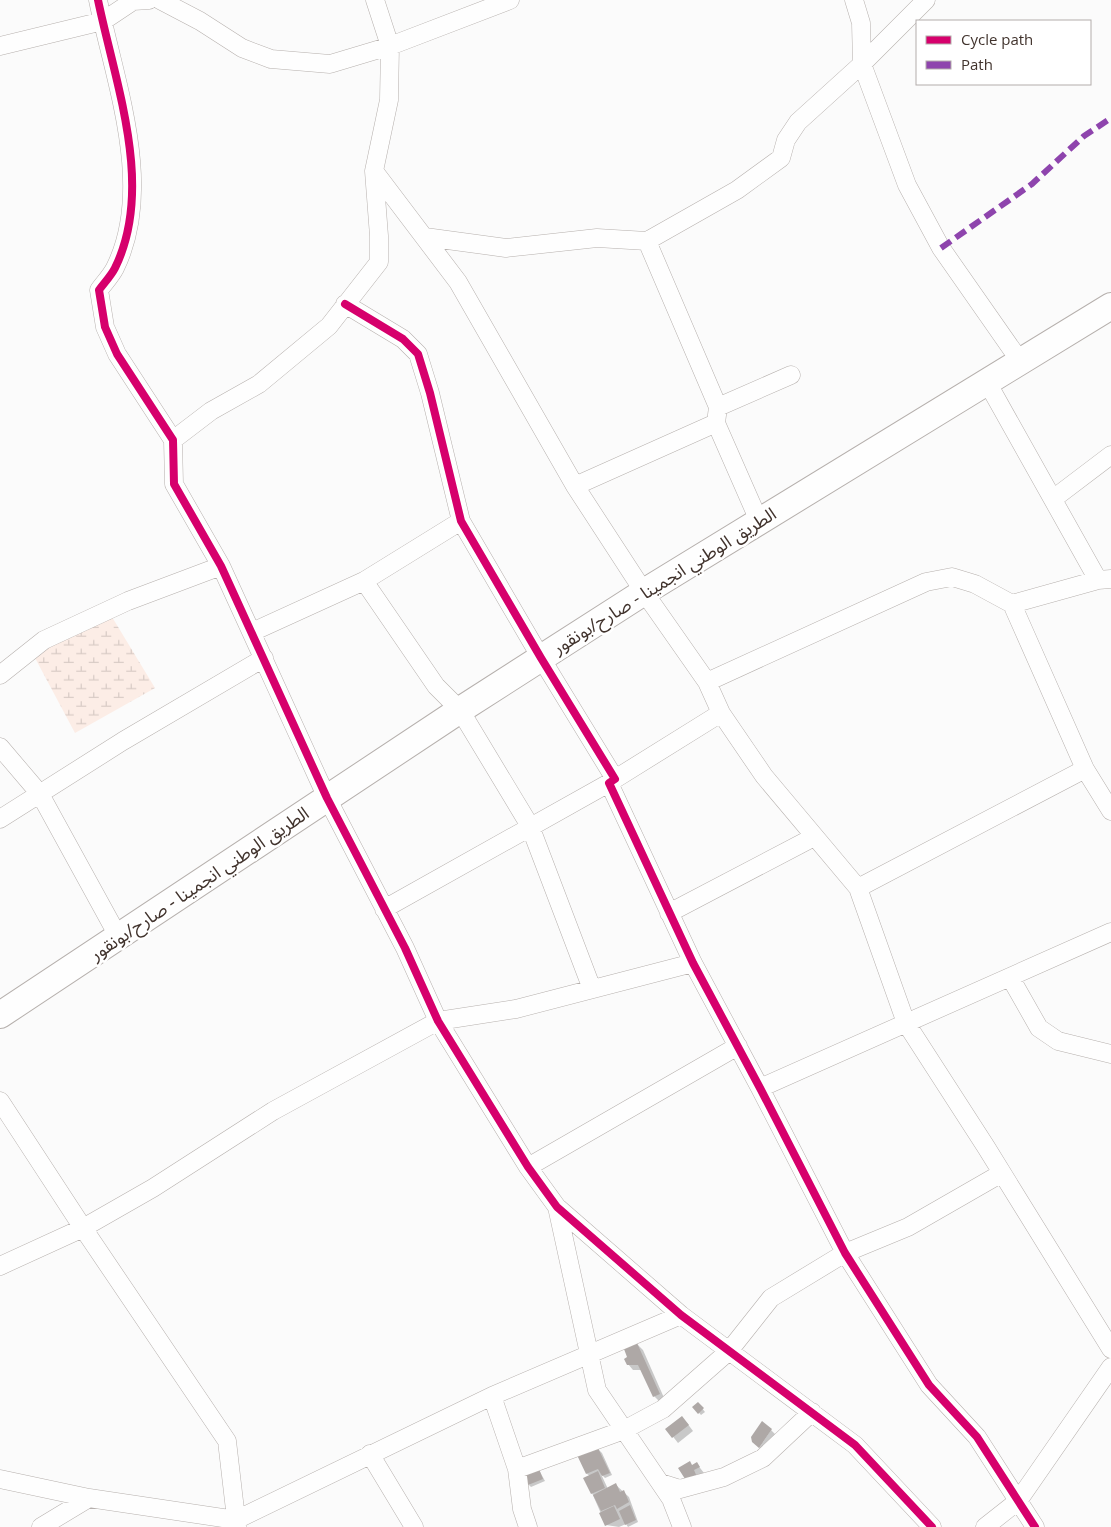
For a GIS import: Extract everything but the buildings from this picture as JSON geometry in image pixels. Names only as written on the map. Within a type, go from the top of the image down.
[{"type":"highway","name":"الطريق الوطني انجمينا - صارح/بونقور","points":[[0,1015],[326,798],[644,592],[1020,361],[1109,311]]},
{"type":"street","points":[[98,0],[126,120],[132,186],[127,234],[114,269],[99,290],[105,327],[117,354],[173,440],[174,484],[221,566],[326,798],[406,948],[438,1021],[528,1167],[557,1207],[681,1315],[855,1445],[932,1527]]},
{"type":"street","points":[[0,46],[102,21],[133,1],[149,0]]},
{"type":"street","points":[[160,0],[200,21],[242,48],[271,59],[330,64],[390,46],[510,0]]},
{"type":"street","points":[[173,440],[212,411],[259,384],[329,326],[379,262],[374,171],[389,100],[390,46],[375,0]]},
{"type":"street","points":[[854,0],[861,23],[862,64],[911,193],[941,248],[1020,361]]},
{"type":"street","points":[[425,238],[506,248],[597,238],[647,241],[738,190],[781,158],[786,140],[798,122],[862,64],[926,0]]},
{"type":"street","points":[[374,171],[458,282],[575,486],[644,592],[707,682],[721,713],[764,776],[858,888],[906,1023],[1111,1349]]},
{"type":"street","points":[[647,241],[759,521]]},
{"type":"street","points":[[345,304],[403,339],[418,354],[430,393],[461,521],[612,781],[669,913],[693,963],[845,1253],[929,1385],[977,1437],[1035,1527]]},
{"type":"street","points":[[575,486],[717,415],[791,375]]},
{"type":"street","points":[[987,382],[1053,499],[1105,579],[1012,604]]},
{"type":"street","points":[[1053,499],[1111,455]]},
{"type":"street","points":[[252,632],[364,582],[461,521]]},
{"type":"street","points":[[0,675],[44,640],[128,601],[221,566]]},
{"type":"street","points":[[707,682],[926,582],[952,577],[975,584],[1012,604],[1085,769],[1111,811]]},
{"type":"street","points":[[364,582],[436,686],[460,710],[530,826],[592,989]]},
{"type":"street","points":[[0,819],[123,741],[264,658]]},
{"type":"street","points":[[384,909],[612,781],[721,713]]},
{"type":"street","points":[[0,747],[40,794],[118,936]]},
{"type":"street","points":[[858,888],[1085,769]]},
{"type":"street","points":[[669,913],[814,836]]},
{"type":"street","points":[[760,1088],[1111,932]]},
{"type":"street","points":[[0,1266],[82,1228],[153,1188],[273,1111],[438,1021],[516,1009],[693,963]]},
{"type":"street","points":[[1010,977],[1039,1028],[1058,1041],[1111,1054]]},
{"type":"street","points":[[528,1167],[738,1046]]},
{"type":"street","points":[[0,1101],[82,1228],[227,1441],[234,1525]]},
{"type":"street","points":[[517,1469],[624,1430],[663,1410],[729,1351],[771,1298],[845,1253],[908,1227],[1002,1173]]},
{"type":"street","points":[[557,1207],[597,1390],[671,1499],[682,1527]]},
{"type":"street","points":[[0,1479],[234,1525],[370,1454],[492,1396],[681,1315]]},
{"type":"street","points":[[985,1527],[1018,1501],[1111,1367]]},
{"type":"street","points":[[492,1396],[517,1469],[522,1509],[528,1527]]},
{"type":"street","points":[[661,1483],[680,1489],[724,1477],[763,1458],[812,1412]]},
{"type":"street","points":[[370,1454],[414,1527]]},
{"type":"street","points":[[41,1527],[89,1498]]},
{"type":"green space","points":[[109,612],[155,688],[75,733],[34,656]]},
{"type":"marked path","points":[[941,248],[1032,184],[1084,136],[1111,118]]},
{"type":"cycle path","points":[[98,0],[121,100],[132,169],[132,204],[126,237],[115,268],[99,290],[105,327],[117,354],[173,440],[174,484],[221,566],[327,798],[405,948],[438,1021],[528,1167],[557,1207],[681,1315],[855,1445],[932,1527]]},
{"type":"cycle path","points":[[345,304],[403,339],[418,354],[430,393],[461,521],[541,658],[615,779],[609,783],[693,963],[845,1253],[929,1385],[977,1437],[1035,1527]]}]
